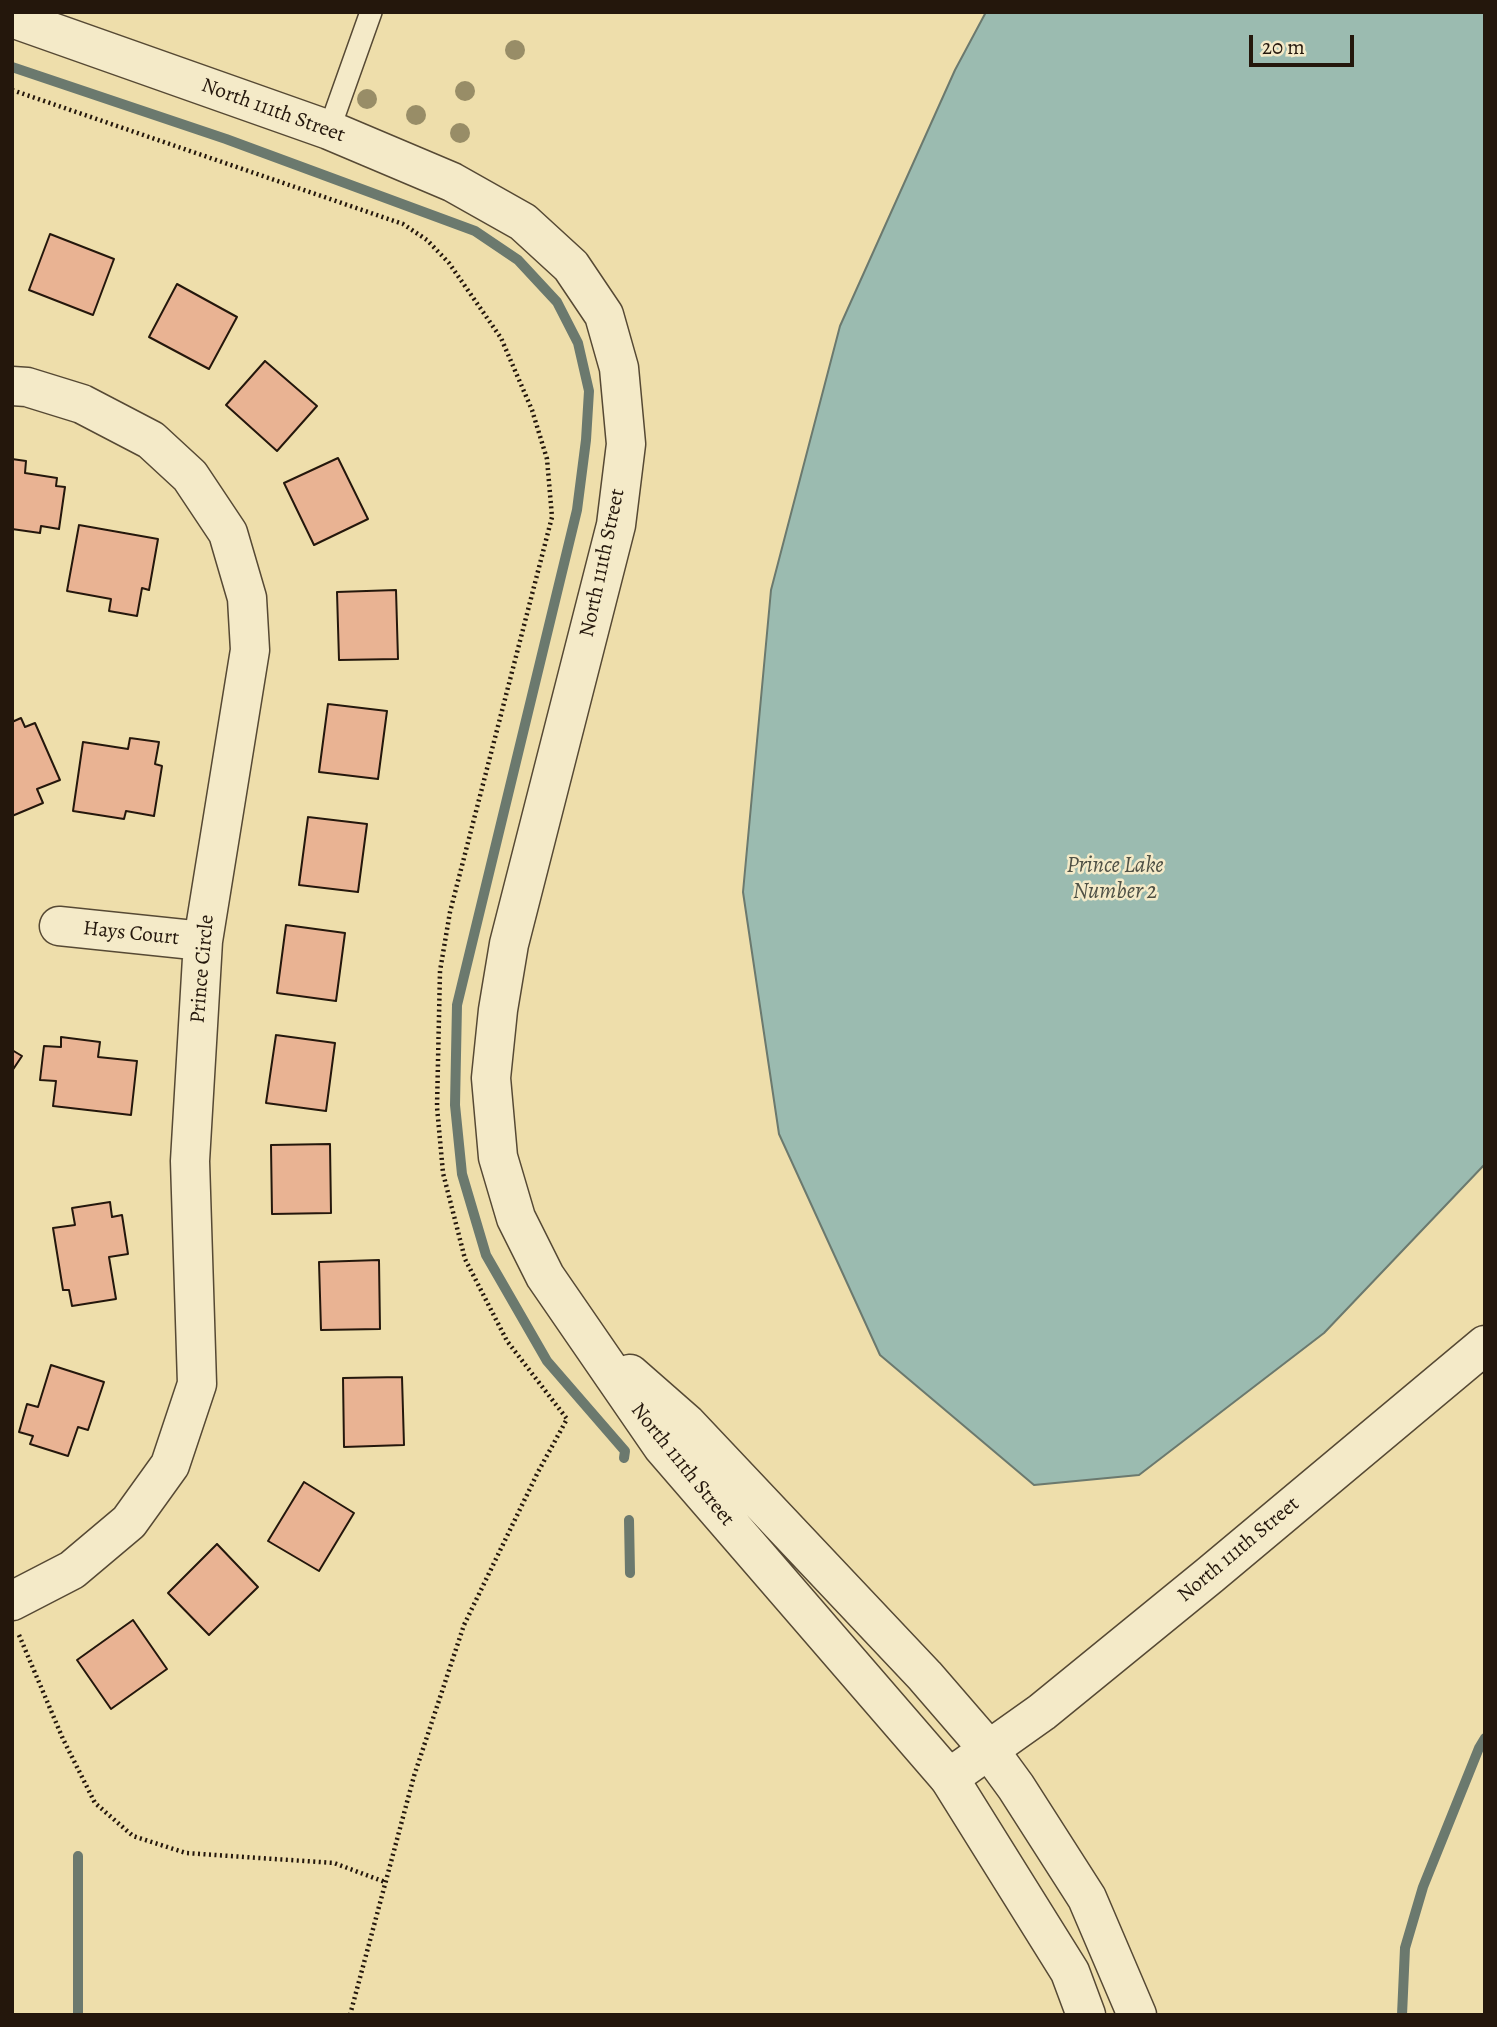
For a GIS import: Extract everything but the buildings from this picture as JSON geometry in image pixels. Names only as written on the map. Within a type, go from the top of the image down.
[{"type":"street","name":"North 111th Street","points":[[12,18],[329,130],[452,182],[523,222],[571,266],[604,316],[619,368],[626,444],[616,525],[509,944],[498,1010],[491,1079],[498,1157],[516,1218],[545,1276],[662,1446],[949,1778],[1042,1712],[1485,1345]]},
{"type":"street","name":"Prince Circle","points":[[12,386],[27,387],[82,404],[151,440],[190,476],[228,533],[247,598],[250,650],[203,941],[190,1161],[197,1384],[170,1465],[129,1522],[14,1615]]},
{"type":"street","name":"Hays Court","points":[[60,926],[203,941]]},
{"type":"street","name":"North 111th Street","points":[[581,1331],[687,1424],[925,1676],[989,1750]]},
{"type":"street","points":[[989,1750],[1087,1898],[1137,2015]]},
{"type":"street","points":[[949,1778],[1070,1972],[1086,2015]]},
{"type":"lane","points":[[329,130],[371,12]]},
{"type":"path","points":[[12,90],[403,224],[427,240],[449,263],[501,338],[532,410],[547,458],[552,517],[450,912],[440,971],[437,1107],[443,1173],[465,1259],[508,1341],[567,1419],[538,1472],[464,1625],[414,1776],[350,2015]]},
{"type":"path","points":[[14,1615],[63,1740],[95,1803],[133,1836],[187,1853],[334,1863],[385,1882]]},
{"type":"water","name":"Prince Lake Number 2","points":[[986,12],[1485,12],[1485,1164],[1324,1333],[1139,1475],[1034,1485],[880,1355],[779,1134],[743,892],[771,590],[840,326],[955,70]]},
{"type":"waterway","points":[[12,67],[226,139],[475,231],[518,260],[557,302],[578,343],[589,391],[577,510],[457,1005],[455,1105],[462,1174],[486,1255],[547,1361],[625,1451],[624,1458]]},
{"type":"waterway","points":[[629,1520],[630,1573]]},
{"type":"waterway","points":[[1402,2015],[1405,1948],[1423,1887],[1485,1738]]},
{"type":"waterway","points":[[78,1856],[78,2015]]}]
